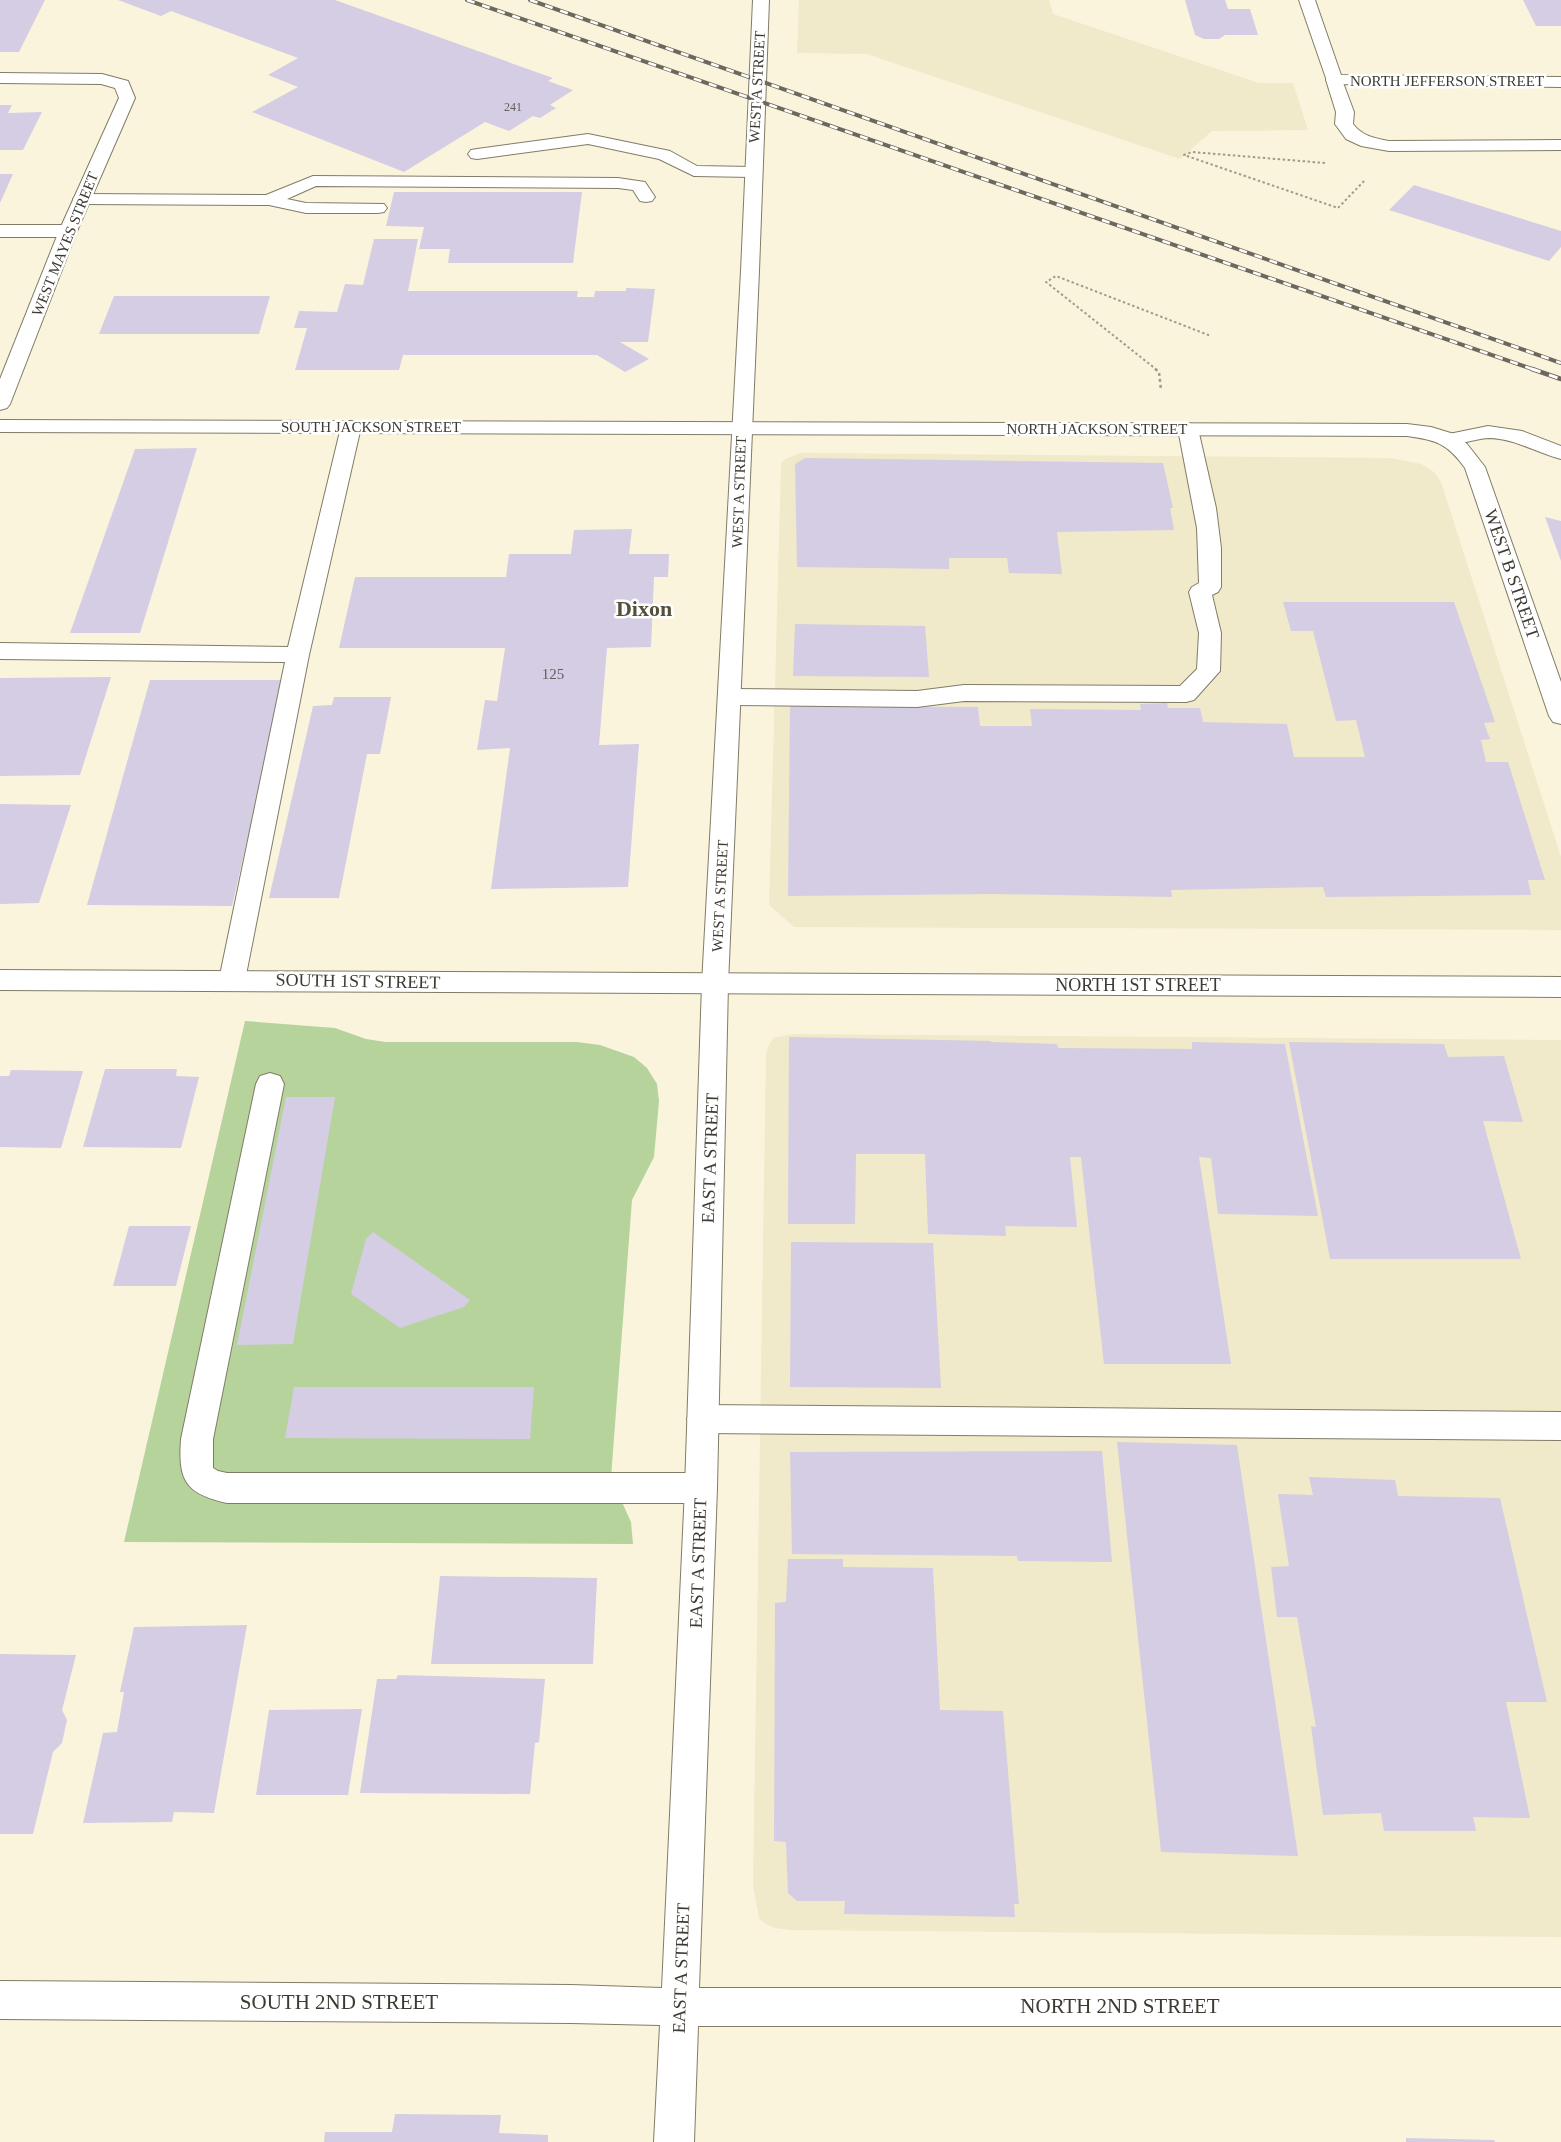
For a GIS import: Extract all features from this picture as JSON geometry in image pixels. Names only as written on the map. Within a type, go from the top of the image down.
[{"type":"street","name":"WEST A STREET","points":[[715,984],[750,271],[761,0]]},
{"type":"street","points":[[1307,0],[1345,112],[1344,124],[1352,135],[1367,142],[1396,146],[1561,145]]},
{"type":"street","name":"WEST MAYES STREET","points":[[0,78],[102,79],[122,85],[127,98],[68,231],[0,404]]},
{"type":"street","name":"NORTH JEFFERSON STREET","points":[[1334,80],[1561,82]]},
{"type":"street","points":[[477,154],[588,139],[664,155],[694,170],[753,172]]},
{"type":"street","points":[[268,200],[296,190],[313,181],[618,183],[639,186],[646,197]]},
{"type":"street","points":[[82,199],[268,200],[306,208],[378,208]]},
{"type":"street","points":[[0,231],[68,231]]},
{"type":"street","name":"SOUTH JACKSON STREET","points":[[0,426],[741,428]]},
{"type":"street","points":[[232,980],[298,654],[351,427]]},
{"type":"street","name":"NORTH JACKSON STREET","points":[[741,428],[1407,430],[1436,434],[1451,439]]},
{"type":"street","points":[[730,697],[917,699],[964,693],[1186,694],[1208,671],[1210,633],[1200,592],[1210,587],[1212,569],[1204,502],[1188,429]]},
{"type":"street","points":[[1451,439],[1488,432],[1515,435],[1561,453]]},
{"type":"street","name":"WEST B STREET","points":[[1451,439],[1475,467],[1561,716]]},
{"type":"street","points":[[0,650],[298,654]]},
{"type":"street","name":"SOUTH 1ST STREET","points":[[0,980],[715,984]]},
{"type":"street","name":"NORTH 1ST STREET","points":[[715,984],[1561,987]]},
{"type":"street","name":"EAST A STREET","points":[[674,2142],[701,1488],[715,984]]},
{"type":"street","points":[[270,1084],[197,1439],[195,1465],[202,1478],[210,1486],[227,1488],[701,1488]]},
{"type":"street","points":[[703,1419],[1561,1426]]},
{"type":"street","name":"SOUTH 2ND STREET","points":[[0,2000],[571,2004],[679,2007]]},
{"type":"street","name":"NORTH 2ND STREET","points":[[679,2007],[1561,2007]]},
{"type":"path","points":[[1329,164],[1192,152],[1184,155],[1338,208],[1373,173],[1398,173],[1401,163],[1396,146]]},
{"type":"path","points":[[1166,430],[1159,372],[1046,282],[1056,276],[1211,336]]},
{"type":"shaded area","points":[[799,0],[1049,0],[1053,14],[1259,83],[1293,83],[1308,130],[1212,131],[1180,159],[867,54],[797,53]]},
{"type":"shaded area","points":[[801,453],[1391,458],[1421,464],[1434,472],[1441,482],[1561,857],[1561,930],[794,927],[769,905],[781,466],[785,459]]},
{"type":"shaded area","points":[[792,1034],[1561,1040],[1561,1937],[791,1930],[774,1928],[759,1918],[753,1885],[766,1055],[773,1038]]},
{"type":"green space","points":[[245,1021],[335,1028],[366,1039],[386,1042],[577,1042],[600,1045],[634,1057],[647,1068],[657,1084],[659,1101],[654,1157],[632,1200],[611,1478],[631,1522],[633,1544],[124,1542]]},
{"type":"building","points":[[0,0],[45,0],[19,52],[0,52]]},
{"type":"building","points":[[118,0],[335,0],[553,78],[548,81],[573,90],[550,105],[556,108],[540,118],[533,116],[509,131],[485,122],[404,172],[252,112],[298,87],[268,75],[298,58],[171,11],[161,16]]},
{"type":"building","points":[[1185,0],[1225,0],[1228,9],[1250,9],[1258,35],[1225,35],[1219,39],[1204,39],[1195,35]]},
{"type":"building","points":[[1523,0],[1561,0],[1561,26],[1536,26]]},
{"type":"building","points":[[0,105],[12,105],[8,113],[42,112],[23,150],[0,150]]},
{"type":"building","points":[[0,174],[13,174],[0,203]]},
{"type":"building","points":[[1414,185],[1561,231],[1561,247],[1549,261],[1389,210]]},
{"type":"building","points":[[394,192],[582,192],[573,263],[448,263],[450,249],[419,249],[424,227],[386,226]]},
{"type":"building","points":[[374,239],[418,239],[408,291],[578,291],[577,297],[594,297],[595,291],[626,291],[626,288],[655,289],[648,342],[620,342],[649,359],[625,372],[597,355],[403,355],[399,370],[295,370],[307,328],[294,328],[299,311],[337,312],[345,284],[363,285]]},
{"type":"building","points":[[114,296],[270,296],[259,334],[99,334]]},
{"type":"building","points":[[197,448],[140,633],[70,633],[135,449]]},
{"type":"building","points":[[805,458],[1163,463],[1173,508],[1170,508],[1174,530],[1057,532],[1062,574],[1009,573],[1007,558],[949,558],[949,569],[797,567],[795,464]]},
{"type":"building","points":[[1545,517],[1561,521],[1561,561]]},
{"type":"building","points":[[632,529],[629,554],[669,554],[668,577],[654,577],[651,647],[607,648],[599,745],[639,744],[628,887],[491,889],[510,748],[477,750],[485,700],[497,701],[505,648],[339,648],[355,577],[506,577],[509,554],[571,554],[574,530]]},
{"type":"building","points":[[1283,602],[1454,602],[1495,722],[1484,723],[1490,739],[1481,740],[1486,762],[1508,762],[1545,880],[1528,880],[1531,895],[1326,897],[1323,887],[1171,890],[1172,897],[994,894],[788,896],[790,706],[978,707],[980,726],[1032,726],[1030,709],[1141,710],[1140,704],[1167,703],[1168,708],[1200,708],[1203,722],[1287,724],[1294,757],[1365,757],[1356,720],[1336,721],[1313,631],[1291,631]]},
{"type":"building","points":[[795,624],[925,626],[929,677],[793,676]]},
{"type":"building","points":[[111,677],[80,775],[0,776],[0,678]]},
{"type":"building","points":[[150,680],[284,680],[232,906],[87,905]]},
{"type":"building","points":[[334,697],[391,697],[380,754],[367,754],[339,898],[269,898],[313,706],[332,705]]},
{"type":"building","points":[[0,804],[71,805],[39,903],[0,904]]},
{"type":"building","points":[[789,1037],[991,1041],[1057,1044],[1058,1048],[1192,1049],[1192,1042],[1285,1044],[1318,1216],[1218,1214],[1211,1158],[1199,1157],[1231,1364],[1104,1364],[1081,1157],[1070,1157],[1077,1227],[1005,1226],[1006,1236],[928,1234],[925,1154],[856,1154],[855,1224],[788,1224]]},
{"type":"building","points":[[1289,1042],[1444,1044],[1448,1057],[1504,1056],[1523,1122],[1483,1121],[1521,1259],[1330,1259]]},
{"type":"building","points":[[105,1069],[177,1069],[176,1076],[199,1077],[181,1148],[83,1147]]},
{"type":"building","points":[[11,1070],[83,1071],[61,1148],[0,1147],[0,1076],[9,1076]]},
{"type":"building","points":[[286,1097],[335,1097],[293,1344],[237,1345]]},
{"type":"building","points":[[129,1226],[191,1226],[176,1286],[113,1286]]},
{"type":"building","points":[[373,1232],[470,1300],[464,1307],[400,1328],[351,1294],[366,1239]]},
{"type":"building","points":[[791,1242],[933,1243],[941,1388],[790,1387]]},
{"type":"building","points":[[294,1387],[534,1387],[530,1439],[285,1438]]},
{"type":"building","points":[[1117,1442],[1237,1445],[1298,1856],[1161,1852]]},
{"type":"building","points":[[1102,1451],[1112,1562],[1018,1561],[1017,1556],[792,1554],[790,1452]]},
{"type":"building","points":[[1309,1477],[1395,1480],[1398,1496],[1500,1498],[1547,1702],[1506,1702],[1530,1818],[1473,1817],[1476,1831],[1384,1831],[1381,1813],[1323,1815],[1311,1726],[1316,1727],[1297,1617],[1277,1617],[1271,1567],[1289,1566],[1278,1494],[1313,1495]]},
{"type":"building","points":[[788,1559],[843,1559],[843,1567],[933,1568],[940,1710],[1003,1711],[1019,1904],[1014,1904],[1015,1917],[844,1914],[845,1901],[797,1901],[788,1893],[786,1842],[774,1841],[775,1603],[786,1602]]},
{"type":"building","points":[[440,1576],[597,1578],[593,1664],[431,1664]]},
{"type":"building","points":[[247,1625],[214,1813],[174,1812],[172,1822],[83,1823],[103,1733],[117,1732],[124,1692],[120,1692],[134,1627]]},
{"type":"building","points":[[0,1654],[76,1655],[62,1710],[67,1720],[62,1743],[53,1752],[33,1834],[0,1834]]},
{"type":"building","points":[[398,1675],[545,1679],[539,1742],[535,1743],[530,1794],[360,1793],[377,1679],[396,1679]]},
{"type":"building","points":[[362,1709],[348,1795],[256,1795],[269,1710]]},
{"type":"building","points":[[395,2114],[501,2115],[499,2133],[548,2135],[548,2142],[324,2142],[325,2132],[392,2132]]},
{"type":"building","points":[[1406,2138],[1494,2140],[1495,2142],[1406,2142]]},
{"type":"railway","points":[[467,0],[1535,370]]},
{"type":"railway","points":[[530,0],[1561,363]]},
{"type":"railway","points":[[1532,369],[1561,379]]},
{"type":"district","name":"Dixon","points":[[644,608]]}]
